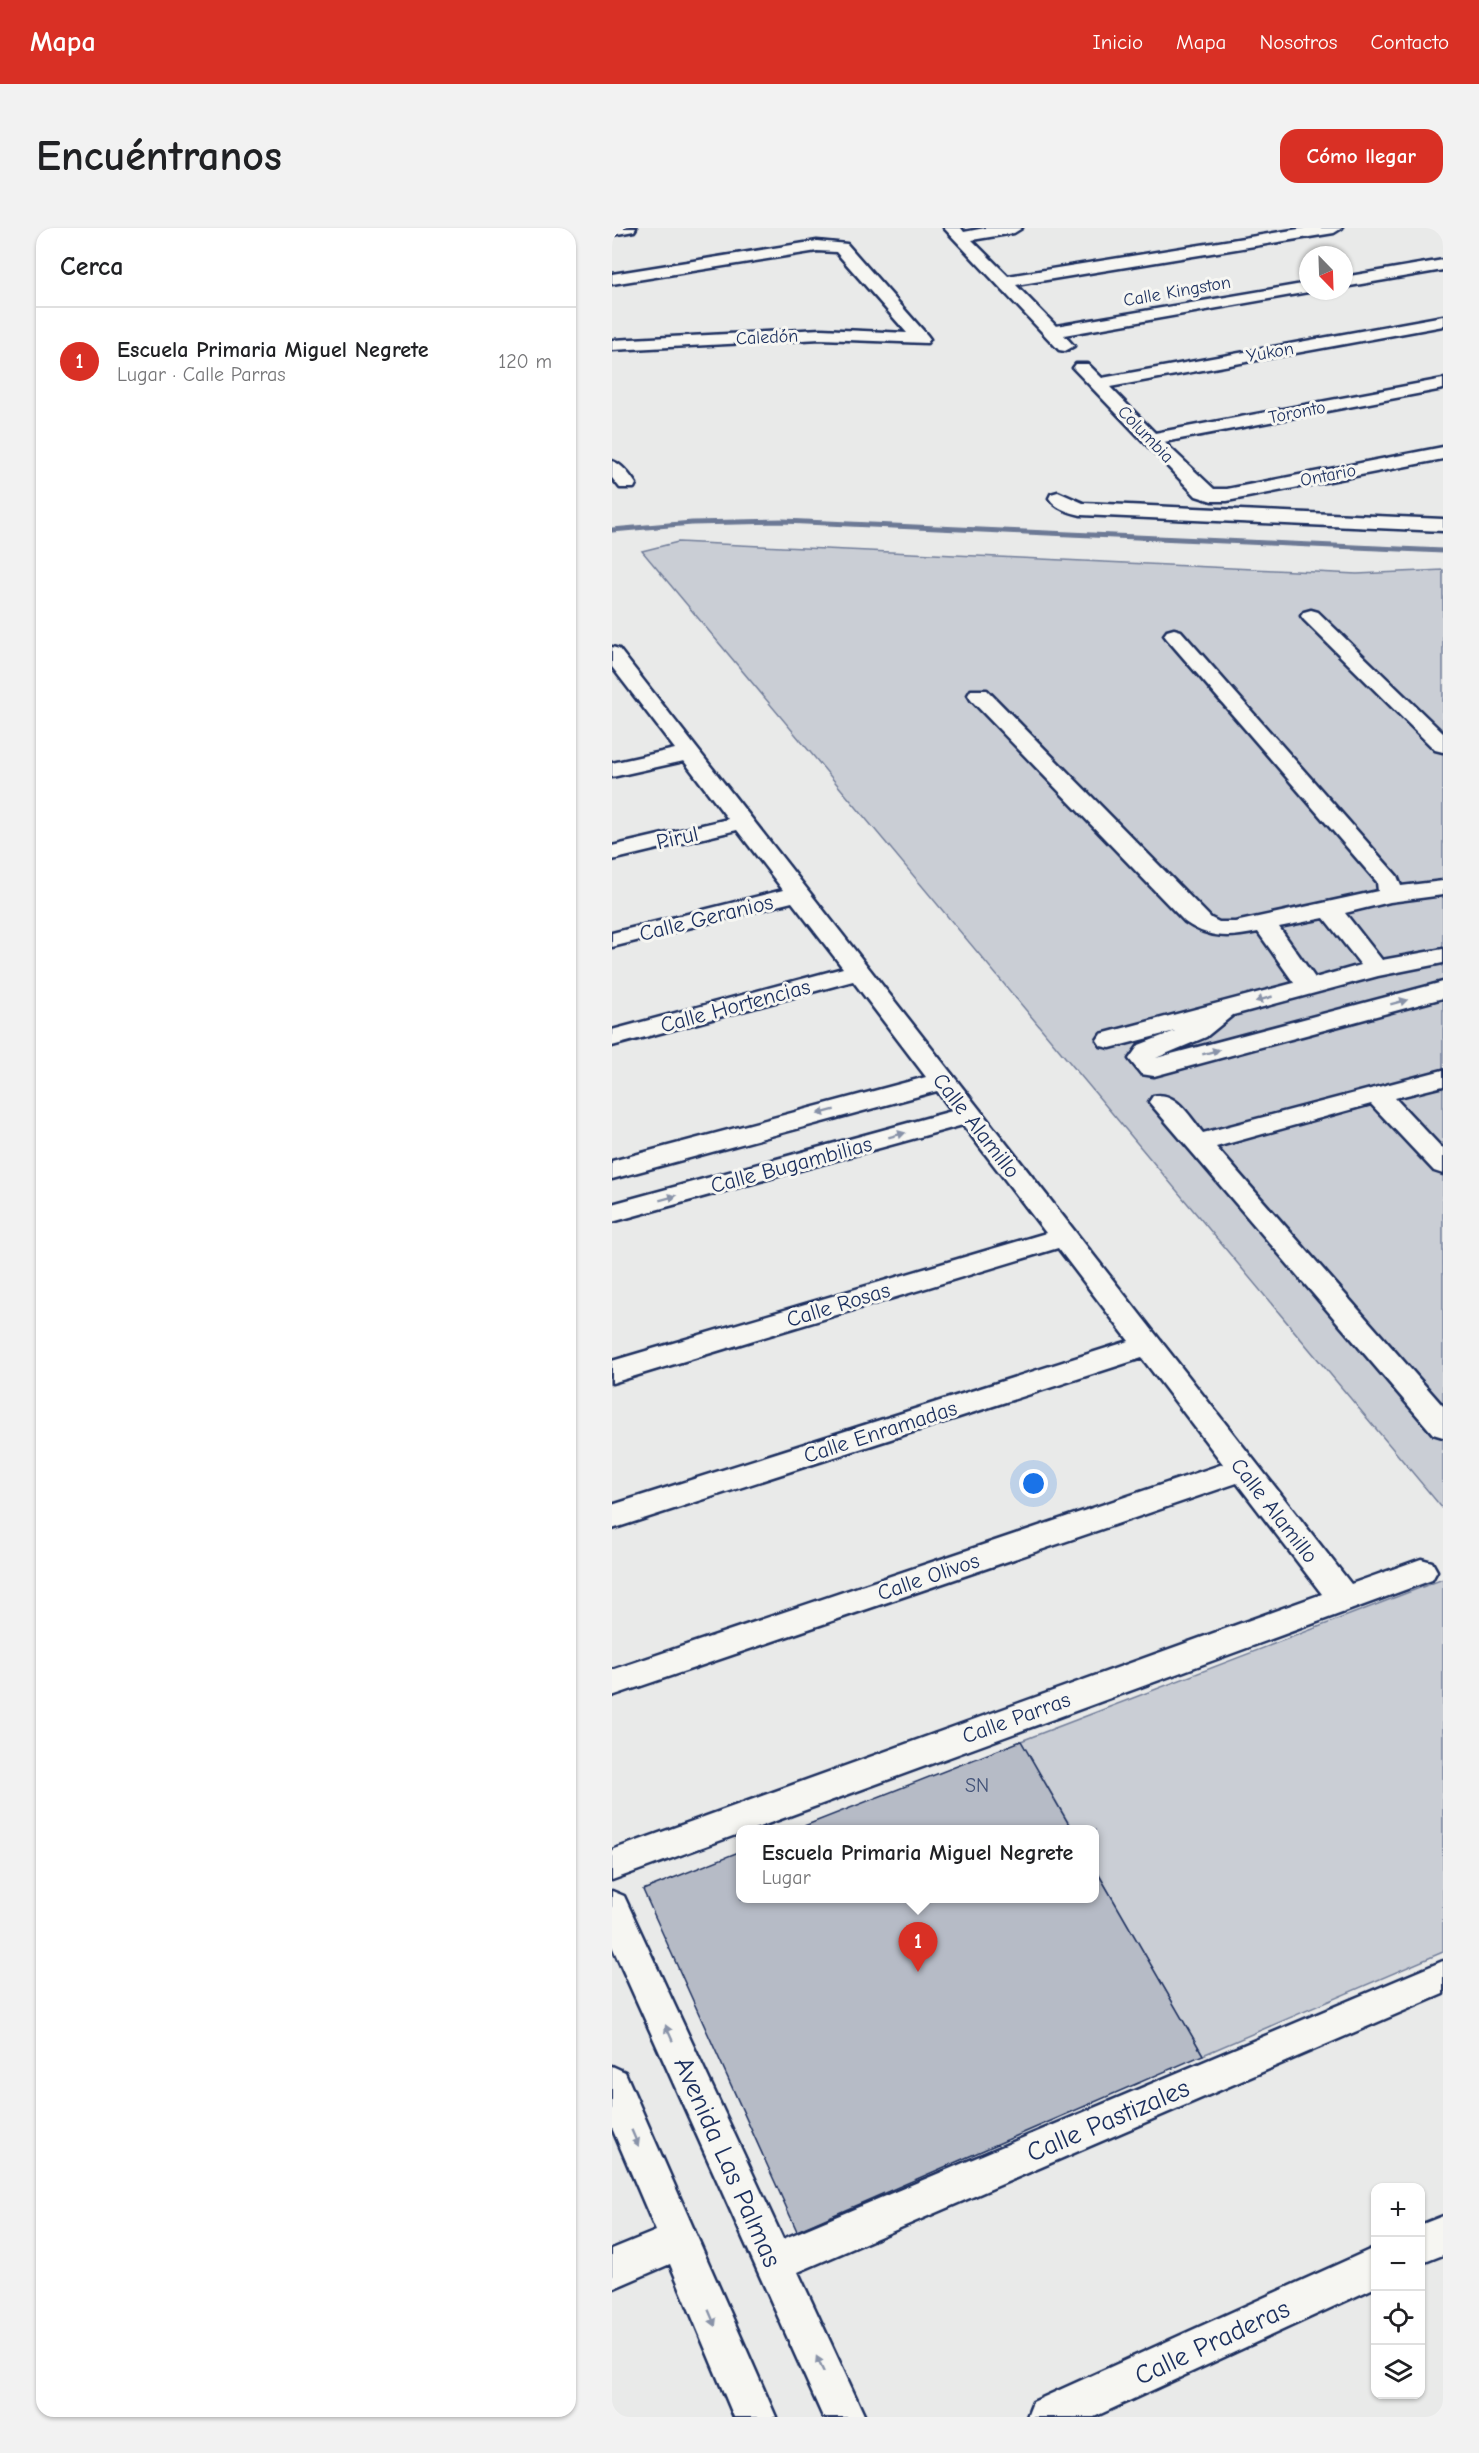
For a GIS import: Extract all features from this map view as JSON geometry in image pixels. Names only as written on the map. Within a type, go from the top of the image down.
[{"type":"street","points":[[612,231],[628,228]]},
{"type":"street","points":[[956,232],[1014,228]]},
{"type":"street","points":[[1004,282],[1334,228]]},
{"type":"street","points":[[956,232],[1068,349]]},
{"type":"street","name":"Caledón","points":[[612,279],[806,248],[830,236],[921,339],[821,334],[612,345]]},
{"type":"street","points":[[1353,280],[1443,265]]},
{"type":"street","name":"Calle Kingston","points":[[1052,332],[1299,290]]},
{"type":"street","name":"Yukon","points":[[1097,384],[1443,321]]},
{"type":"street","name":"Columbia","points":[[1082,368],[1203,492],[1212,495]]},
{"type":"street","name":"Toronto","points":[[1150,439],[1443,384]]},
{"type":"street","name":"Ontario","points":[[1212,495],[1227,495],[1443,453]]},
{"type":"street","points":[[612,467],[627,484]]},
{"type":"street","points":[[1058,498],[1066,504],[1081,509],[1443,525]]},
{"type":"street","points":[[1311,616],[1443,745]]},
{"type":"street","points":[[1174,635],[1389,881],[1390,895]]},
{"type":"street","name":"Calle Alamillo","points":[[612,652],[1343,1597]]},
{"type":"street","points":[[612,693],[638,687]]},
{"type":"street","points":[[979,695],[1193,917],[1208,929],[1229,930],[1330,910],[1390,895],[1443,888]]},
{"type":"street","points":[[612,770],[689,753]]},
{"type":"street","name":"Pirul","points":[[612,853],[743,822]]},
{"type":"street","name":"Calle Geranios","points":[[612,940],[799,893]]},
{"type":"street","points":[[1330,910],[1376,969]]},
{"type":"street","points":[[1264,923],[1308,986]]},
{"type":"street","points":[[1110,1040],[1308,986],[1376,969],[1443,956]]},
{"type":"street","name":"Calle Hortencias","points":[[612,1038],[858,972]]},
{"type":"street","points":[[1224,1010],[1197,1031],[1148,1051],[1142,1059],[1150,1068],[1154,1068],[1443,990]]},
{"type":"street","points":[[1198,1143],[1443,1078]]},
{"type":"street","name":"Calle Bugambilias","points":[[612,1170],[943,1081]]},
{"type":"street","points":[[1376,1094],[1443,1165]]},
{"type":"street","points":[[1162,1102],[1443,1426]]},
{"type":"street","name":"Calle Bugambilias","points":[[612,1213],[970,1115]]},
{"type":"street","name":"Calle Rosas","points":[[612,1372],[1063,1237]]},
{"type":"street","name":"Calle Enramadas","points":[[612,1517],[1147,1346]]},
{"type":"street","name":"Calle Olivos","points":[[612,1683],[1243,1469]]},
{"type":"street","name":"Calle Parras","points":[[612,1865],[1343,1597],[1422,1571]]},
{"type":"street","name":"Avenida Las Palmas","points":[[612,1907],[844,2417]]},
{"type":"street","name":"Calle Pastizales","points":[[773,2263],[1443,1977]]},
{"type":"street","points":[[612,2084],[755,2417]]},
{"type":"street","points":[[1425,2243],[1443,2235]]},
{"type":"street","points":[[612,2269],[678,2241]]},
{"type":"street","name":"Calle Praderas","points":[[1048,2417],[1371,2268]]},
{"type":"shaded area","points":[[678,542],[1357,574],[1443,570],[1443,1509],[642,551]]},
{"type":"shaded area","points":[[1443,1579],[1443,1952],[1203,2055],[1099,1875],[1099,1825],[1070,1825],[1021,1741]]},
{"type":"building","points":[[1021,1741],[1069,1825],[807,1825]]},
{"type":"building","points":[[736,1853],[736,1903],[1099,1903],[1099,1875],[1203,2055],[797,2231],[643,1890]]},
{"type":"waterway","points":[[612,530],[692,523],[783,521],[1443,551]]},
{"type":"place","name":"Escuela Primaria Miguel Negrete","points":[[918,1972]]}]
